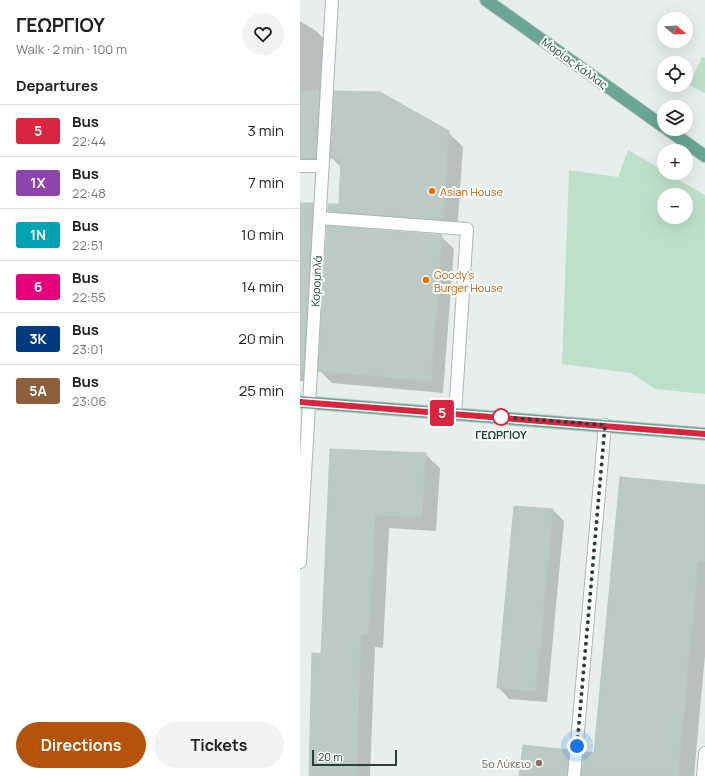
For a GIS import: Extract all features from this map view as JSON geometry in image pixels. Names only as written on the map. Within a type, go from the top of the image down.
[{"type":"main road","name":"Μαρίας Κάλλας","points":[[486,0],[657,122]]},
{"type":"main road","points":[[677,136],[705,156]]},
{"type":"main road","points":[[304,402],[705,434]]},
{"type":"street","name":"Κορομηλά","points":[[300,562],[304,402],[320,218],[332,0]]},
{"type":"street","points":[[300,166],[323,166]]},
{"type":"street","points":[[320,218],[467,229],[456,414]]},
{"type":"street","points":[[574,776],[605,425]]},
{"type":"street","points":[[703,776],[705,753]]},
{"type":"green space","points":[[702,57],[705,58],[705,93],[693,87],[693,76]]},
{"type":"green space","points":[[628,150],[657,167],[657,180],[679,180],[693,188],[657,188],[657,224],[693,224],[693,188],[705,195],[705,394],[655,389],[631,373],[562,364],[569,170],[618,177]]},
{"type":"building","points":[[300,90],[319,91],[316,158],[300,157]]},
{"type":"building","points":[[334,91],[380,92],[449,131],[443,220],[328,211],[328,204],[339,204],[341,159],[330,158]]},
{"type":"building","points":[[300,203],[313,203],[303,369],[300,369]]},
{"type":"building","points":[[327,226],[442,235],[431,381],[318,371]]},
{"type":"building","points":[[330,449],[426,453],[422,517],[375,515],[369,634],[361,634],[356,776],[309,776],[312,653],[321,654]]},
{"type":"building","points":[[620,477],[705,485],[705,561],[698,561],[678,776],[582,776],[584,752],[594,753]]},
{"type":"building","points":[[514,506],[553,509],[536,691],[497,688]]},
{"type":"building","name":"5ο Λύκειο","points":[[523,745],[569,750],[567,776],[519,776]]},
{"type":"bus line","name":"5","points":[[300,402],[705,434]]},
{"type":"place","name":"Asian House","points":[[432,191]]},
{"type":"place","name":"Goody's Burger House","points":[[426,280]]},
{"type":"place","name":"ΓΕΩΡΓΙΟΥ","points":[[501,417]]},
{"type":"place","name":"5ο Λύκειο","points":[[539,763]]},
{"type":"route","points":[[501,417],[605,425],[577,746]]}]
